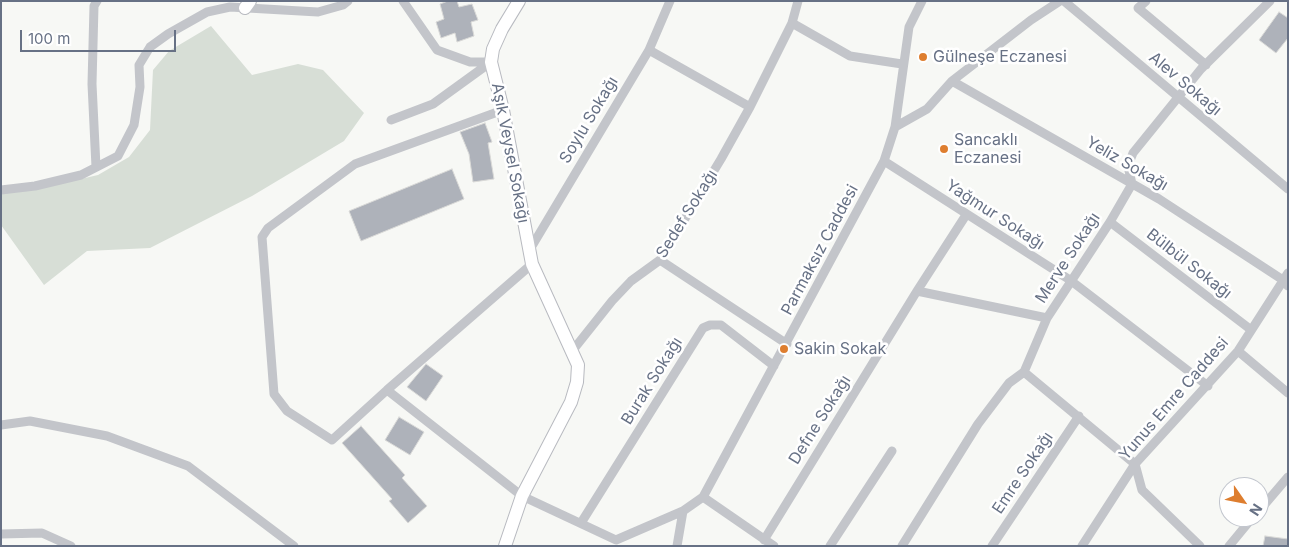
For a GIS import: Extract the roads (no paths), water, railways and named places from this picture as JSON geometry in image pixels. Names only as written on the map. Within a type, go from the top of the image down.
[{"type":"street","points":[[96,167],[92,84],[94,6],[97,1]]},
{"type":"street","points":[[1,190],[35,186],[81,175],[118,156],[134,125],[140,86],[139,64],[150,48],[168,34],[207,12],[248,4],[318,12],[342,5],[348,1]]},
{"type":"street","name":"Aşık Veysel Sokağı","points":[[403,1],[437,50],[470,62],[491,62],[503,110],[532,264],[573,350]]},
{"type":"street","points":[[391,120],[433,104],[491,62],[493,49],[519,1]]},
{"type":"street","name":"Soylu Sokağı","points":[[529,251],[649,50],[670,1]]},
{"type":"street","name":"Sedef Sokağı","points":[[573,350],[612,301],[631,281],[660,260],[721,159],[750,106],[792,23],[798,1]]},
{"type":"street","name":"Parmaksız Caddesi","points":[[703,498],[884,161],[895,127],[902,64],[909,27],[922,1]]},
{"type":"street","points":[[895,127],[927,109],[952,81],[1031,20],[1060,1]]},
{"type":"street","name":"Alev Sokağı","points":[[1064,1],[1288,189]]},
{"type":"street","points":[[1146,1],[1138,8],[1206,64]]},
{"type":"street","points":[[1132,184],[1128,166],[1133,153],[1206,64],[1270,1]]},
{"type":"street","points":[[792,23],[850,56],[902,64]]},
{"type":"street","points":[[649,50],[750,106]]},
{"type":"street","name":"Yeliz Sokağı","points":[[952,81],[1132,184],[1286,279]]},
{"type":"street","points":[[503,110],[355,164],[281,217],[262,237],[274,394],[286,411],[332,440],[532,264]]},
{"type":"street","name":"Yağmur Sokağı","points":[[884,161],[1070,280],[1208,386]]},
{"type":"street","name":"Merve Sokağı","points":[[902,546],[978,424],[1009,383],[1024,372],[1047,318],[1070,280],[1110,222],[1132,184]]},
{"type":"street","name":"Defne Sokağı","points":[[764,540],[966,215]]},
{"type":"street","name":"Bülbül Sokağı","points":[[1110,222],[1250,329]]},
{"type":"street","points":[[660,260],[787,344]]},
{"type":"street","name":"Yunus Emre Caddesi","points":[[1082,546],[1135,464],[1208,386],[1238,350],[1250,329],[1286,279]]},
{"type":"street","points":[[917,291],[1047,318]]},
{"type":"street","name":"Burak Sokağı","points":[[581,524],[703,328],[710,325],[721,325],[774,366]]},
{"type":"street","points":[[505,546],[522,496],[571,402],[578,374],[578,365],[573,350]]},
{"type":"street","points":[[1238,350],[1288,393]]},
{"type":"street","points":[[1024,372],[1135,464],[1142,490],[1200,546]]},
{"type":"street","points":[[387,390],[522,496],[581,524],[615,543],[683,511],[703,498],[774,546]]},
{"type":"street","name":"Emre Sokağı","points":[[992,546],[1079,416]]},
{"type":"street","points":[[1,424],[30,421],[107,436],[188,466],[294,546]]},
{"type":"street","points":[[830,546],[892,451]]},
{"type":"street","points":[[1269,499],[1288,477]]},
{"type":"street","points":[[676,546],[683,511]]},
{"type":"street","points":[[1228,546],[1245,527]]},
{"type":"street","points":[[1,534],[42,532],[71,546]]},
{"type":"place","name":"Gülneşe Eczanesi","points":[[923,57]]},
{"type":"place","name":"Sancaklı Eczanesi","points":[[944,149]]},
{"type":"place","name":"Sakin Sokak","points":[[784,349]]}]
